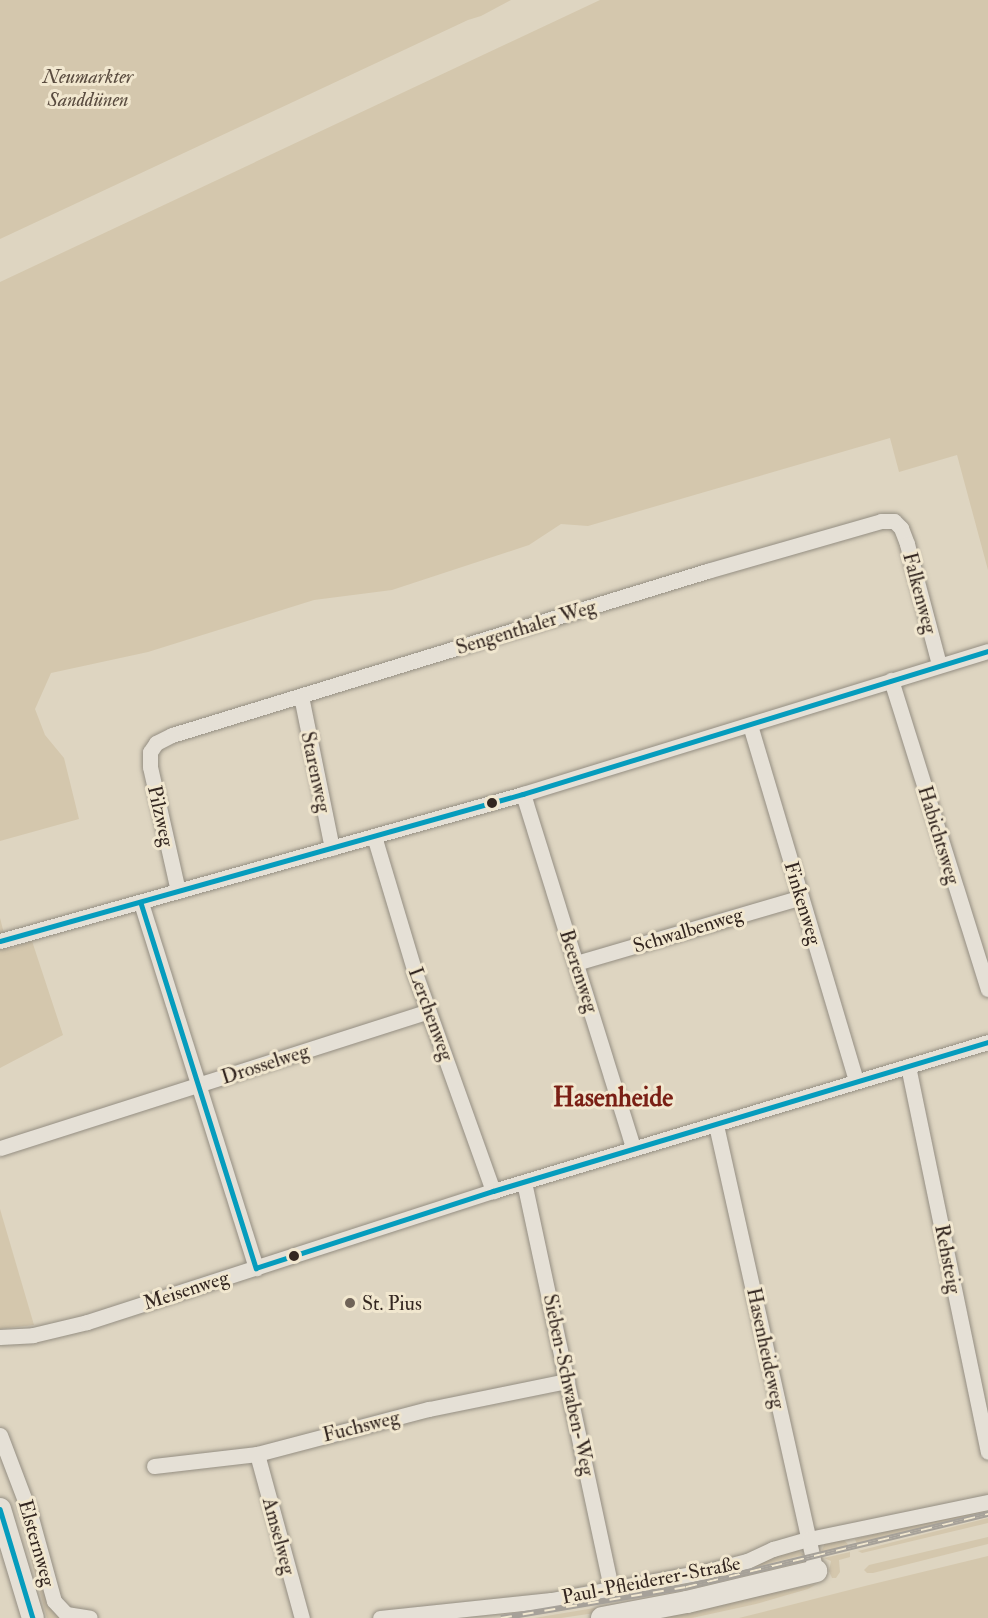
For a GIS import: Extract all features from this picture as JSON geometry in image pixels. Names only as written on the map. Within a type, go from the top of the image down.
[{"type":"street","name":"Sengenthaler Weg","points":[[156,743],[172,735],[707,571],[881,521],[891,520],[897,523]]},
{"type":"street","name":"Falkenweg","points":[[897,523],[907,544],[939,664]]},
{"type":"street","points":[[0,941],[523,794],[750,725],[939,664],[988,651]]},
{"type":"street","name":"Habichtsweg","points":[[891,680],[988,989]]},
{"type":"street","name":"Starenweg","points":[[301,696],[332,848]]},
{"type":"street","name":"Finkenweg","points":[[750,725],[856,1081]]},
{"type":"street","name":"Pilzweg","points":[[156,743],[150,752],[150,767],[178,891]]},
{"type":"street","name":"Beerenweg","points":[[523,794],[633,1148]]},
{"type":"street","name":"Lerchenweg","points":[[374,836],[428,1011],[493,1191]]},
{"type":"street","name":"Schwalbenweg","points":[[576,963],[801,897]]},
{"type":"street","points":[[141,903],[256,1268]]},
{"type":"street","name":"Drosselweg","points":[[0,1148],[428,1011]]},
{"type":"street","name":"Meisenweg","points":[[0,1337],[41,1333],[87,1322],[493,1191],[988,1042]]},
{"type":"street","name":"Rehsteig","points":[[908,1066],[988,1452]]},
{"type":"street","name":"Hasenheideweg","points":[[716,1125],[816,1571]]},
{"type":"street","name":"Sieben-Schwaben-Weg","points":[[524,1182],[611,1590]]},
{"type":"street","name":"Fuchsweg","points":[[154,1466],[256,1454],[418,1412],[567,1381]]},
{"type":"street","name":"Elsternweg","points":[[0,1435],[36,1534],[49,1589],[57,1606],[66,1614],[90,1618]]},
{"type":"street","name":"Amselweg","points":[[256,1454],[302,1618]]},
{"type":"street","name":"Paul-Pfleiderer-Straße","points":[[380,1618],[490,1608],[611,1590],[723,1568],[809,1539],[988,1502]]},
{"type":"street","points":[[0,1509],[33,1618]]},
{"type":"street","points":[[16,1561],[22,1618]]},
{"type":"street","points":[[602,1618],[687,1602],[816,1571]]},
{"type":"green space","name":"Neumarkter Sanddünen","points":[[0,0],[511,0],[0,239]]},
{"type":"green space","points":[[600,0],[988,0],[988,570],[957,455],[899,472],[890,438],[588,526],[561,524],[529,545],[392,590],[314,600],[148,652],[51,673],[35,709],[45,735],[64,758],[79,819],[0,841],[0,282]]},
{"type":"green space","points":[[0,918],[8,949],[32,941],[63,1035],[0,1068]]},
{"type":"green space","points":[[0,1209],[34,1325],[0,1329]]},
{"type":"green space","points":[[988,1507],[988,1511],[857,1544],[855,1539]]},
{"type":"green space","points":[[988,1518],[988,1523],[862,1553],[858,1551]]},
{"type":"green space","points":[[988,1537],[988,1544],[873,1573],[867,1573],[864,1570],[869,1565]]},
{"type":"green space","points":[[838,1539],[845,1541],[849,1546],[821,1553],[825,1542]]},
{"type":"green space","points":[[796,1549],[804,1555],[726,1574],[770,1557]]},
{"type":"green space","points":[[850,1552],[850,1557],[839,1560],[840,1572],[836,1578],[832,1578],[829,1571],[831,1561],[824,1558]]},
{"type":"green space","points":[[988,1556],[988,1618],[739,1618],[869,1585]]},
{"type":"green space","points":[[38,1557],[48,1606],[59,1618],[47,1618],[31,1560]]},
{"type":"green space","points":[[817,1584],[808,1589],[756,1604],[692,1618],[648,1618]]},
{"type":"green space","points":[[655,1598],[595,1613],[561,1618],[534,1618]]},
{"type":"railway","points":[[501,1618],[686,1587],[988,1514]]},
{"type":"transit line","points":[[0,941],[523,794],[988,651]]},
{"type":"transit line","points":[[141,903],[256,1268],[493,1191],[988,1042]]},
{"type":"transit line","points":[[0,1509],[33,1618]]},
{"type":"place","name":"St. Pius","points":[[350,1303]]},
{"type":"district","name":"Hasenheide","points":[[613,1099]]}]
